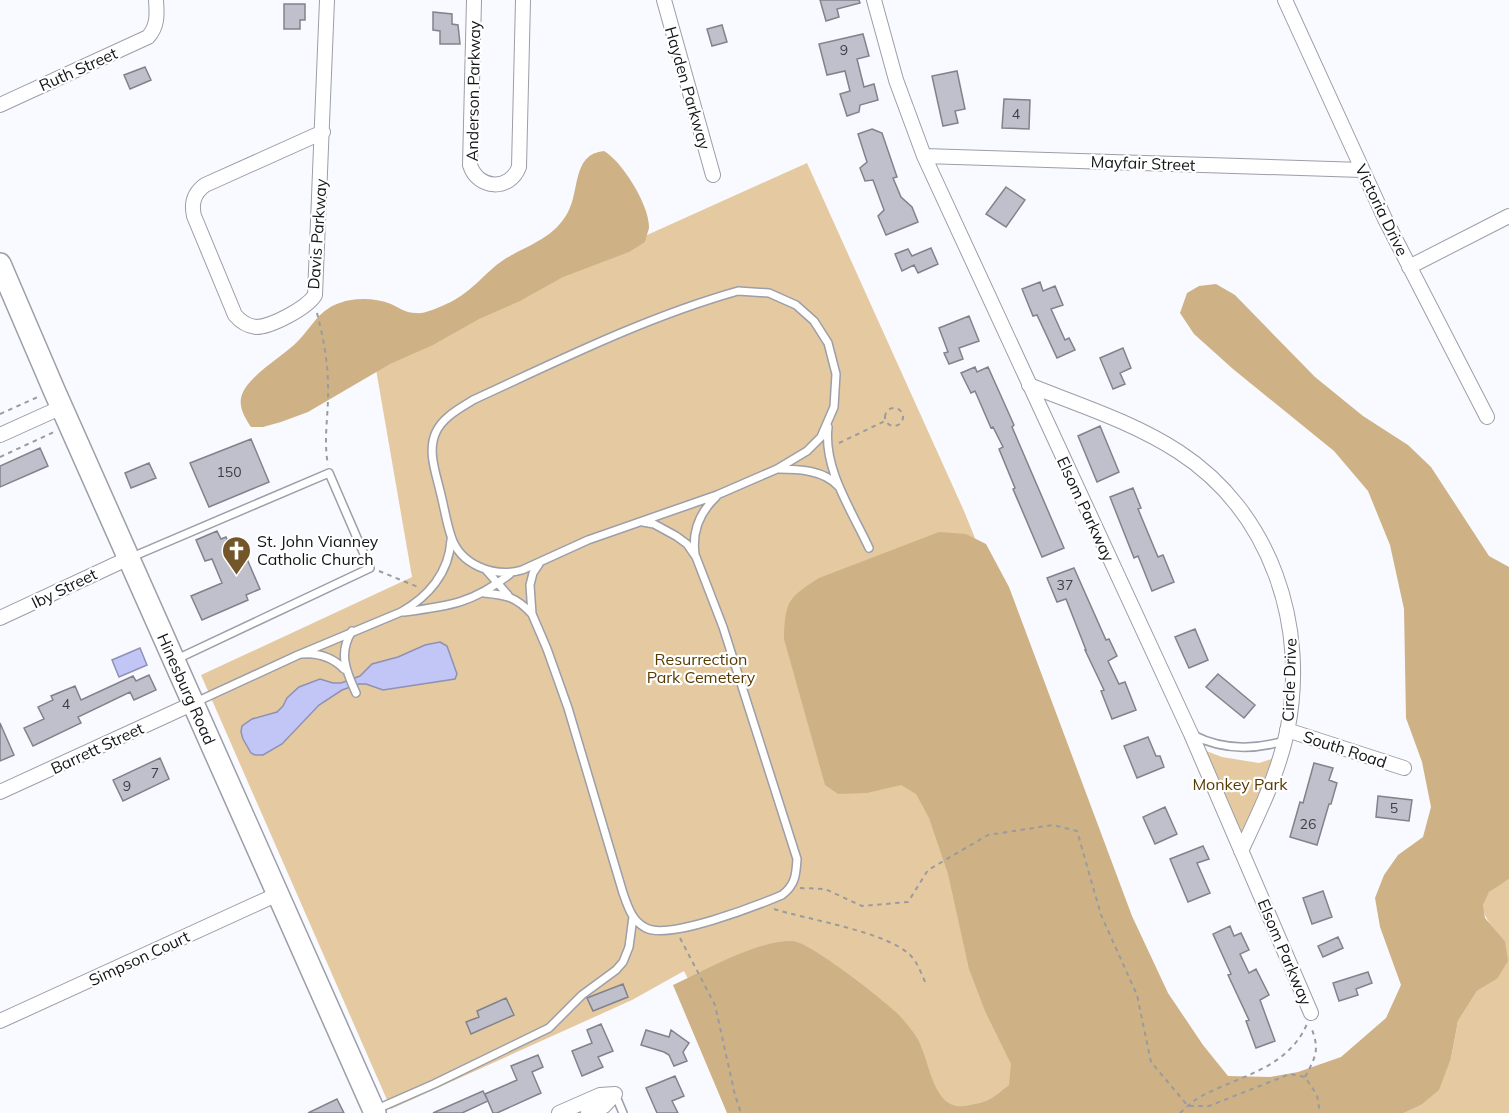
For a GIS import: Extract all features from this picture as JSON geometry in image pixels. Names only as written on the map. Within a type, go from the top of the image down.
[{"type":"main road","name":"Hinesburg Road","points":[[0,264],[375,1112]]},
{"type":"street","name":"Ruth Street","points":[[0,105],[141,41],[154,31],[156,0]]},
{"type":"street","name":"Davis Parkway","points":[[323,132],[205,185],[196,193],[193,204],[194,216],[234,311],[240,321],[251,326],[262,326],[300,310],[313,299],[316,283],[323,132],[327,0]]},
{"type":"street","name":"Anderson Parkway","points":[[474,0],[470,165],[479,179],[494,185],[510,180],[519,167],[523,0]]},
{"type":"street","name":"Hayden Parkway","points":[[664,0],[713,175]]},
{"type":"street","name":"Elsom Parkway","points":[[874,0],[896,80],[924,156],[1191,734],[1310,1017]]},
{"type":"street","name":"Victoria Drive","points":[[1285,0],[1362,170],[1409,267],[1487,417]]},
{"type":"street","name":"Mayfair Street","points":[[924,156],[1362,170]]},
{"type":"street","points":[[1409,267],[1509,216]]},
{"type":"street","name":"Circle Drive","points":[[1029,385],[1126,424],[1160,440],[1180,453],[1215,481],[1244,514],[1256,532],[1277,576],[1289,622],[1292,665],[1286,736],[1267,794],[1241,851]]},
{"type":"street","points":[[0,435],[62,408]]},
{"type":"street","name":"Iby Street","points":[[0,618],[129,558]]},
{"type":"street","name":"Barrett Street","points":[[0,792],[194,703]]},
{"type":"street","name":"South Road","points":[[1286,736],[1404,768]]},
{"type":"street","name":"Simpson Court","points":[[0,1021],[278,894]]},
{"type":"street","points":[[559,1113],[600,1095],[615,1095]]},
{"type":"street","points":[[588,1113],[604,1106],[615,1095]]},
{"type":"lane","points":[[194,703],[352,631],[401,612],[417,604],[429,591],[447,562],[451,537],[432,457],[434,435],[441,423],[454,411],[473,400],[634,326],[738,291],[770,293],[796,305],[813,321],[828,343],[836,374],[834,406],[828,425],[821,437],[807,451],[777,469],[717,495],[588,540],[539,564],[510,574],[484,593],[442,608],[401,612]]},
{"type":"lane","points":[[828,425],[828,448],[832,469],[868,548]]},
{"type":"lane","points":[[777,469],[801,469],[835,483],[842,491]]},
{"type":"lane","points":[[129,558],[329,473],[370,568],[175,661]]},
{"type":"lane","points":[[539,564],[533,573],[530,585],[532,614],[568,708],[623,893],[633,917],[645,928],[656,931],[676,930],[782,896],[792,887],[796,876],[797,859],[792,837],[723,627],[696,557],[693,541],[706,506],[717,495]]},
{"type":"lane","points":[[640,521],[654,524],[676,536],[687,544],[696,557]]},
{"type":"lane","points":[[451,537],[463,556],[487,572],[508,596]]},
{"type":"lane","points":[[487,572],[510,574]]},
{"type":"lane","points":[[484,593],[508,596],[521,602],[532,614]]},
{"type":"lane","points":[[347,673],[344,647],[352,631]]},
{"type":"lane","points":[[298,655],[320,655],[339,663],[357,693]]},
{"type":"lane","points":[[1191,734],[1208,743],[1240,747],[1266,746],[1286,736]]},
{"type":"lane","points":[[375,1112],[549,1028],[582,995],[616,970],[623,962],[629,947],[633,917]]},
{"type":"lane","points":[[615,1095],[623,1113]]},
{"type":"path","points":[[313,299],[324,344],[328,384],[325,442],[329,473]]},
{"type":"path","points":[[0,414],[62,408]]},
{"type":"path","points":[[0,457],[62,408]]},
{"type":"path","points":[[898,409],[902,413],[902,419],[897,425],[885,421],[885,415],[889,410],[898,409]]},
{"type":"path","points":[[828,448],[885,421]]},
{"type":"path","points":[[370,568],[429,591]]},
{"type":"path","points":[[792,887],[825,889],[862,906],[908,902],[927,870],[988,835],[1053,825],[1077,831],[1101,915],[1137,995],[1152,1062],[1188,1106]]},
{"type":"path","points":[[760,904],[895,945],[909,954],[916,962],[927,986]]},
{"type":"path","points":[[676,930],[715,1005],[741,1113]]},
{"type":"path","points":[[1305,1077],[1316,1056],[1316,1041],[1310,1017]]},
{"type":"path","points":[[1180,1113],[1197,1099],[1281,1058],[1302,1036],[1310,1017]]},
{"type":"path","points":[[1188,1106],[1209,1106],[1290,1074],[1305,1077],[1317,1095],[1320,1113]]},
{"type":"green space","name":"Resurrection Park Cemetery","points":[[807,163],[964,511],[1190,1069],[1094,1113],[755,1113],[684,971],[632,1000],[391,1109],[201,675],[412,577],[374,358]]},
{"type":"green space","name":"Monkey Park","points":[[1196,747],[1222,757],[1259,763],[1277,757],[1242,839]]},
{"type":"green space","points":[[1509,879],[1509,1113],[1404,1113],[1421,1105],[1451,1058],[1458,1021],[1477,991],[1497,979],[1505,941],[1490,924],[1483,905],[1489,892]]},
{"type":"shaded area","points":[[604,151],[619,164],[634,185],[645,208],[649,228],[645,242],[629,252],[563,277],[520,301],[479,319],[433,345],[390,364],[308,412],[263,427],[251,427],[241,406],[244,390],[257,375],[292,347],[324,311],[343,302],[366,299],[381,301],[412,313],[419,313],[433,310],[458,298],[493,268],[543,238],[561,223],[572,203],[582,166],[594,154]]},
{"type":"shaded area","points":[[1216,284],[1235,295],[1315,377],[1363,416],[1408,445],[1431,467],[1489,556],[1509,567],[1509,879],[1489,892],[1483,905],[1485,918],[1505,941],[1508,961],[1497,979],[1477,991],[1458,1021],[1451,1058],[1439,1090],[1421,1105],[1404,1113],[727,1113],[673,985],[747,951],[778,942],[792,941],[813,950],[862,984],[897,1013],[917,1038],[934,1082],[945,1100],[954,1105],[965,1106],[984,1102],[1009,1085],[1011,1064],[985,1011],[969,969],[948,874],[929,818],[916,794],[901,785],[867,793],[838,794],[825,785],[784,639],[787,608],[790,602],[819,578],[939,532],[966,534],[986,544],[1009,587],[1132,916],[1168,993],[1203,1045],[1228,1076],[1270,1077],[1298,1072],[1341,1057],[1386,1018],[1401,985],[1380,927],[1375,898],[1384,875],[1398,855],[1423,837],[1431,807],[1422,762],[1406,718],[1404,609],[1390,545],[1368,491],[1334,451],[1233,369],[1194,334],[1180,313],[1187,293],[1199,286]]},
{"type":"water","points":[[440,642],[447,646],[457,674],[455,679],[383,690],[359,684],[342,690],[319,705],[282,744],[263,755],[251,753],[243,739],[242,726],[252,719],[277,712],[299,687],[320,679],[341,683],[360,676],[372,664]]},
{"type":"water","points":[[140,648],[147,665],[119,677],[112,660]]},
{"type":"building","points":[[820,0],[859,0],[860,3],[837,9],[839,17],[826,21]]},
{"type":"building","points":[[284,4],[305,4],[305,20],[300,20],[300,29],[284,29]]},
{"type":"building","points":[[433,12],[452,14],[452,24],[458,25],[460,44],[440,44],[440,31],[433,30]]},
{"type":"building","points":[[722,25],[727,42],[712,46],[707,29]]},
{"type":"building","points":[[863,34],[869,56],[857,59],[864,87],[874,84],[878,100],[860,105],[859,112],[847,116],[840,94],[850,91],[845,71],[827,75],[819,44]]},
{"type":"building","points":[[145,67],[151,80],[130,89],[124,75]]},
{"type":"building","points":[[957,71],[965,109],[955,111],[958,123],[943,126],[932,76]]},
{"type":"building","points":[[1004,99],[1030,100],[1029,129],[1002,128]]},
{"type":"building","points":[[872,129],[882,133],[897,177],[893,178],[901,197],[912,207],[918,222],[886,235],[878,216],[884,210],[873,180],[865,181],[860,168],[867,162],[858,134]]},
{"type":"building","points":[[1006,187],[1025,200],[1006,227],[986,214]]},
{"type":"building","points":[[931,248],[938,264],[918,273],[914,265],[902,271],[895,254],[908,249],[912,256]]},
{"type":"building","points":[[1040,282],[1043,291],[1055,286],[1063,305],[1051,309],[1065,340],[1069,338],[1075,350],[1057,358],[1037,315],[1033,316],[1022,289]]},
{"type":"building","points":[[969,316],[979,341],[959,348],[963,359],[949,364],[944,353],[948,352],[939,328]]},
{"type":"building","points":[[1123,348],[1131,368],[1120,373],[1125,384],[1113,389],[1100,358]]},
{"type":"building","points":[[975,367],[977,372],[988,367],[1064,548],[1042,557],[1013,489],[1015,488],[999,449],[1003,447],[993,427],[991,428],[975,391],[971,393],[961,373]]},
{"type":"building","points":[[1100,426],[1119,472],[1097,482],[1078,436]]},
{"type":"building","points":[[251,439],[269,482],[209,507],[190,463]]},
{"type":"building","points":[[40,448],[48,466],[0,487],[0,466]]},
{"type":"building","points":[[149,463],[156,478],[131,488],[125,473]]},
{"type":"building","points":[[1133,488],[1141,508],[1138,509],[1158,557],[1163,555],[1174,582],[1152,591],[1138,556],[1134,558],[1110,497]]},
{"type":"building","name":"St. John Vianney Catholic Church","points":[[217,531],[221,539],[226,537],[237,563],[247,559],[260,589],[246,595],[248,600],[202,620],[191,596],[222,583],[212,559],[205,561],[196,540]]},
{"type":"building","points":[[1074,568],[1106,640],[1109,639],[1117,656],[1108,661],[1119,684],[1125,682],[1136,710],[1112,719],[1101,691],[1104,690],[1085,650],[1066,599],[1057,602],[1047,578]]},
{"type":"building","points":[[1195,629],[1208,660],[1189,668],[1175,637]]},
{"type":"building","points":[[1218,674],[1255,705],[1244,718],[1206,687]]},
{"type":"building","points":[[149,675],[156,690],[134,700],[130,692],[78,717],[81,723],[33,746],[24,728],[44,719],[38,707],[53,700],[51,696],[75,686],[81,700],[133,676],[136,681]]},
{"type":"building","points":[[0,723],[14,755],[0,761]]},
{"type":"building","points":[[1148,737],[1156,756],[1160,756],[1164,767],[1137,778],[1124,746]]},
{"type":"building","points":[[160,758],[169,779],[123,801],[113,780]]},
{"type":"building","points":[[1314,763],[1333,768],[1329,780],[1337,783],[1317,845],[1290,837],[1300,802],[1303,803]]},
{"type":"building","points":[[1378,796],[1412,800],[1409,821],[1376,817]]},
{"type":"building","points":[[1165,807],[1177,834],[1155,844],[1143,817]]},
{"type":"building","points":[[1203,846],[1209,859],[1197,863],[1210,893],[1188,902],[1170,859]]},
{"type":"building","points":[[1323,891],[1332,917],[1312,924],[1303,898]]},
{"type":"building","points":[[1230,926],[1234,936],[1241,933],[1249,950],[1240,954],[1249,973],[1256,969],[1269,995],[1260,1000],[1275,1041],[1256,1048],[1246,1021],[1249,1020],[1228,975],[1231,974],[1213,934]]},
{"type":"building","points":[[1338,937],[1343,948],[1323,957],[1318,946]]},
{"type":"building","points":[[1368,972],[1372,983],[1356,989],[1358,995],[1339,1001],[1333,983]]},
{"type":"building","points":[[623,984],[628,997],[593,1011],[587,998]]},
{"type":"building","points":[[506,998],[514,1015],[471,1034],[466,1022],[479,1017],[477,1011]]},
{"type":"building","points":[[601,1024],[613,1051],[598,1057],[603,1067],[582,1076],[572,1051],[592,1043],[587,1030]]},
{"type":"building","points":[[646,1030],[669,1037],[671,1030],[689,1043],[683,1052],[687,1061],[674,1066],[669,1055],[641,1045]]},
{"type":"building","points":[[538,1055],[543,1067],[532,1072],[541,1093],[493,1113],[485,1094],[517,1080],[511,1066]]},
{"type":"building","points":[[675,1076],[684,1096],[672,1101],[678,1113],[657,1113],[646,1088]]},
{"type":"building","points":[[483,1091],[488,1101],[462,1113],[433,1113]]},
{"type":"building","points":[[337,1099],[344,1113],[308,1113]]},
{"type":"place","name":"St. John Vianney Catholic Church","points":[[236,576]]}]
